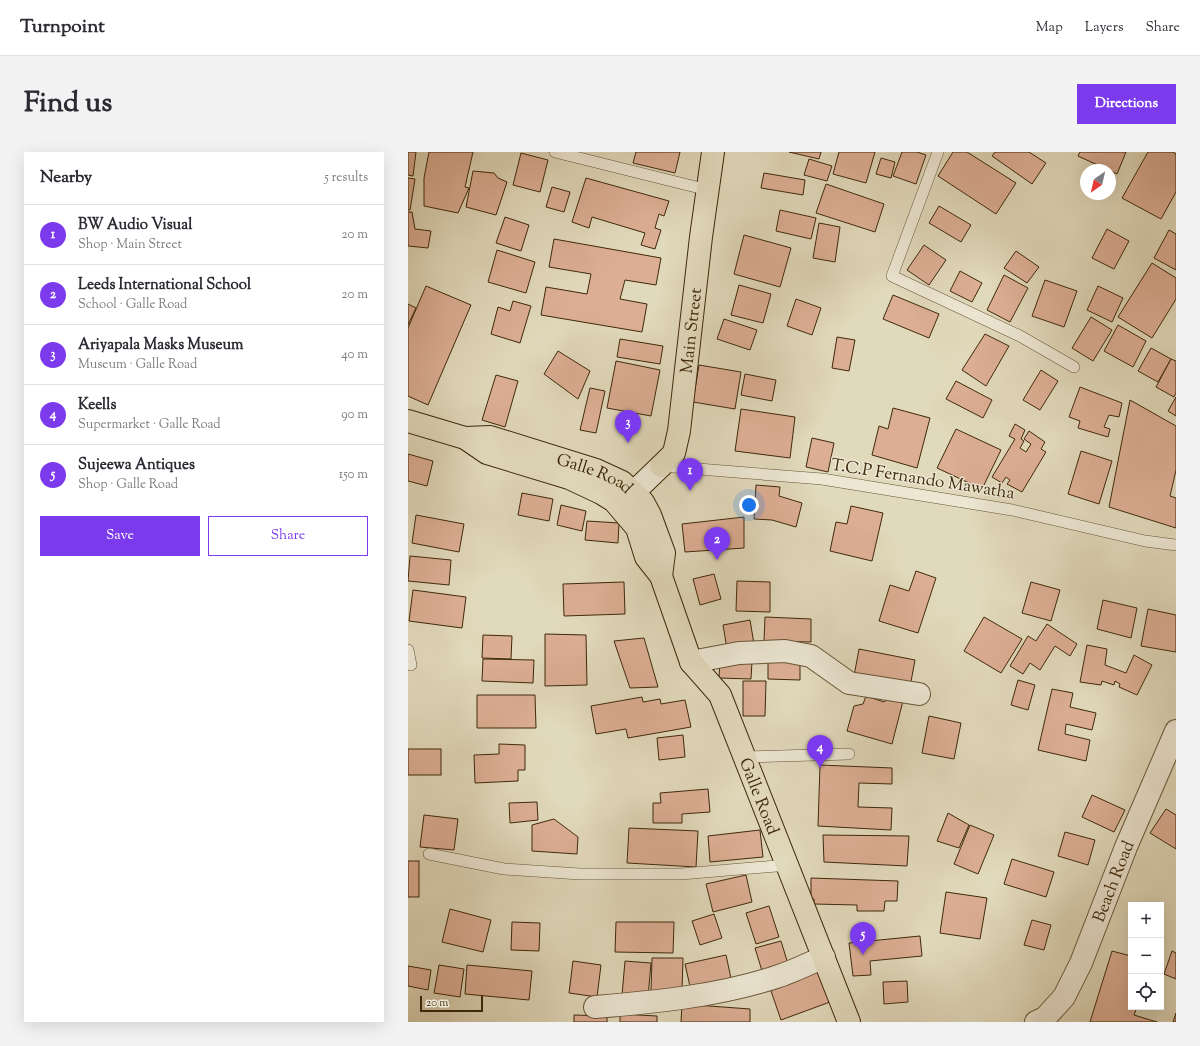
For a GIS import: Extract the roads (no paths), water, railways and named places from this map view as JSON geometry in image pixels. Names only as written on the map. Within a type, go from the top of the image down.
[{"type":"main road","name":"Main Street","points":[[661,466],[674,453],[679,431],[701,237],[713,152]]},
{"type":"main road","name":"Galle Road","points":[[408,421],[465,438],[487,453],[569,478],[601,493],[614,501],[631,519],[637,528],[646,557],[661,576],[691,662],[720,696],[849,1022]]},
{"type":"main road","name":"Galle Road","points":[[465,438],[490,436],[578,464],[609,475],[634,492],[643,502],[650,515],[664,553],[661,576]]},
{"type":"street","name":"Main Street","points":[[634,492],[661,466]]},
{"type":"street","points":[[691,662],[739,652],[785,651],[811,656],[849,683],[919,694]]},
{"type":"street","name":"Beach Road","points":[[1036,1022],[1046,1018],[1064,997],[1081,963],[1126,847],[1176,731]]},
{"type":"street","points":[[595,1007],[644,1003],[723,991],[776,977],[824,957]]},
{"type":"lane","points":[[555,152],[708,190]]},
{"type":"lane","points":[[938,152],[892,276],[1020,336],[1074,367]]},
{"type":"lane","name":"T.C.P Fernando Mawatha","points":[[661,466],[830,481],[1012,510],[1145,541],[1176,546]]},
{"type":"lane","points":[[408,650],[411,665]]},
{"type":"lane","points":[[745,757],[849,754]]},
{"type":"lane","points":[[429,854],[504,869],[580,874],[681,874],[788,865]]},
{"type":"place","name":"Ariyapala Masks Museum","points":[[628,443]]},
{"type":"place","name":"BW Audio Visual","points":[[690,491]]},
{"type":"place","name":"Leeds International School","points":[[717,560]]},
{"type":"place","name":"Keells","points":[[820,768]]},
{"type":"place","name":"Sujeewa Antiques","points":[[863,955]]}]
